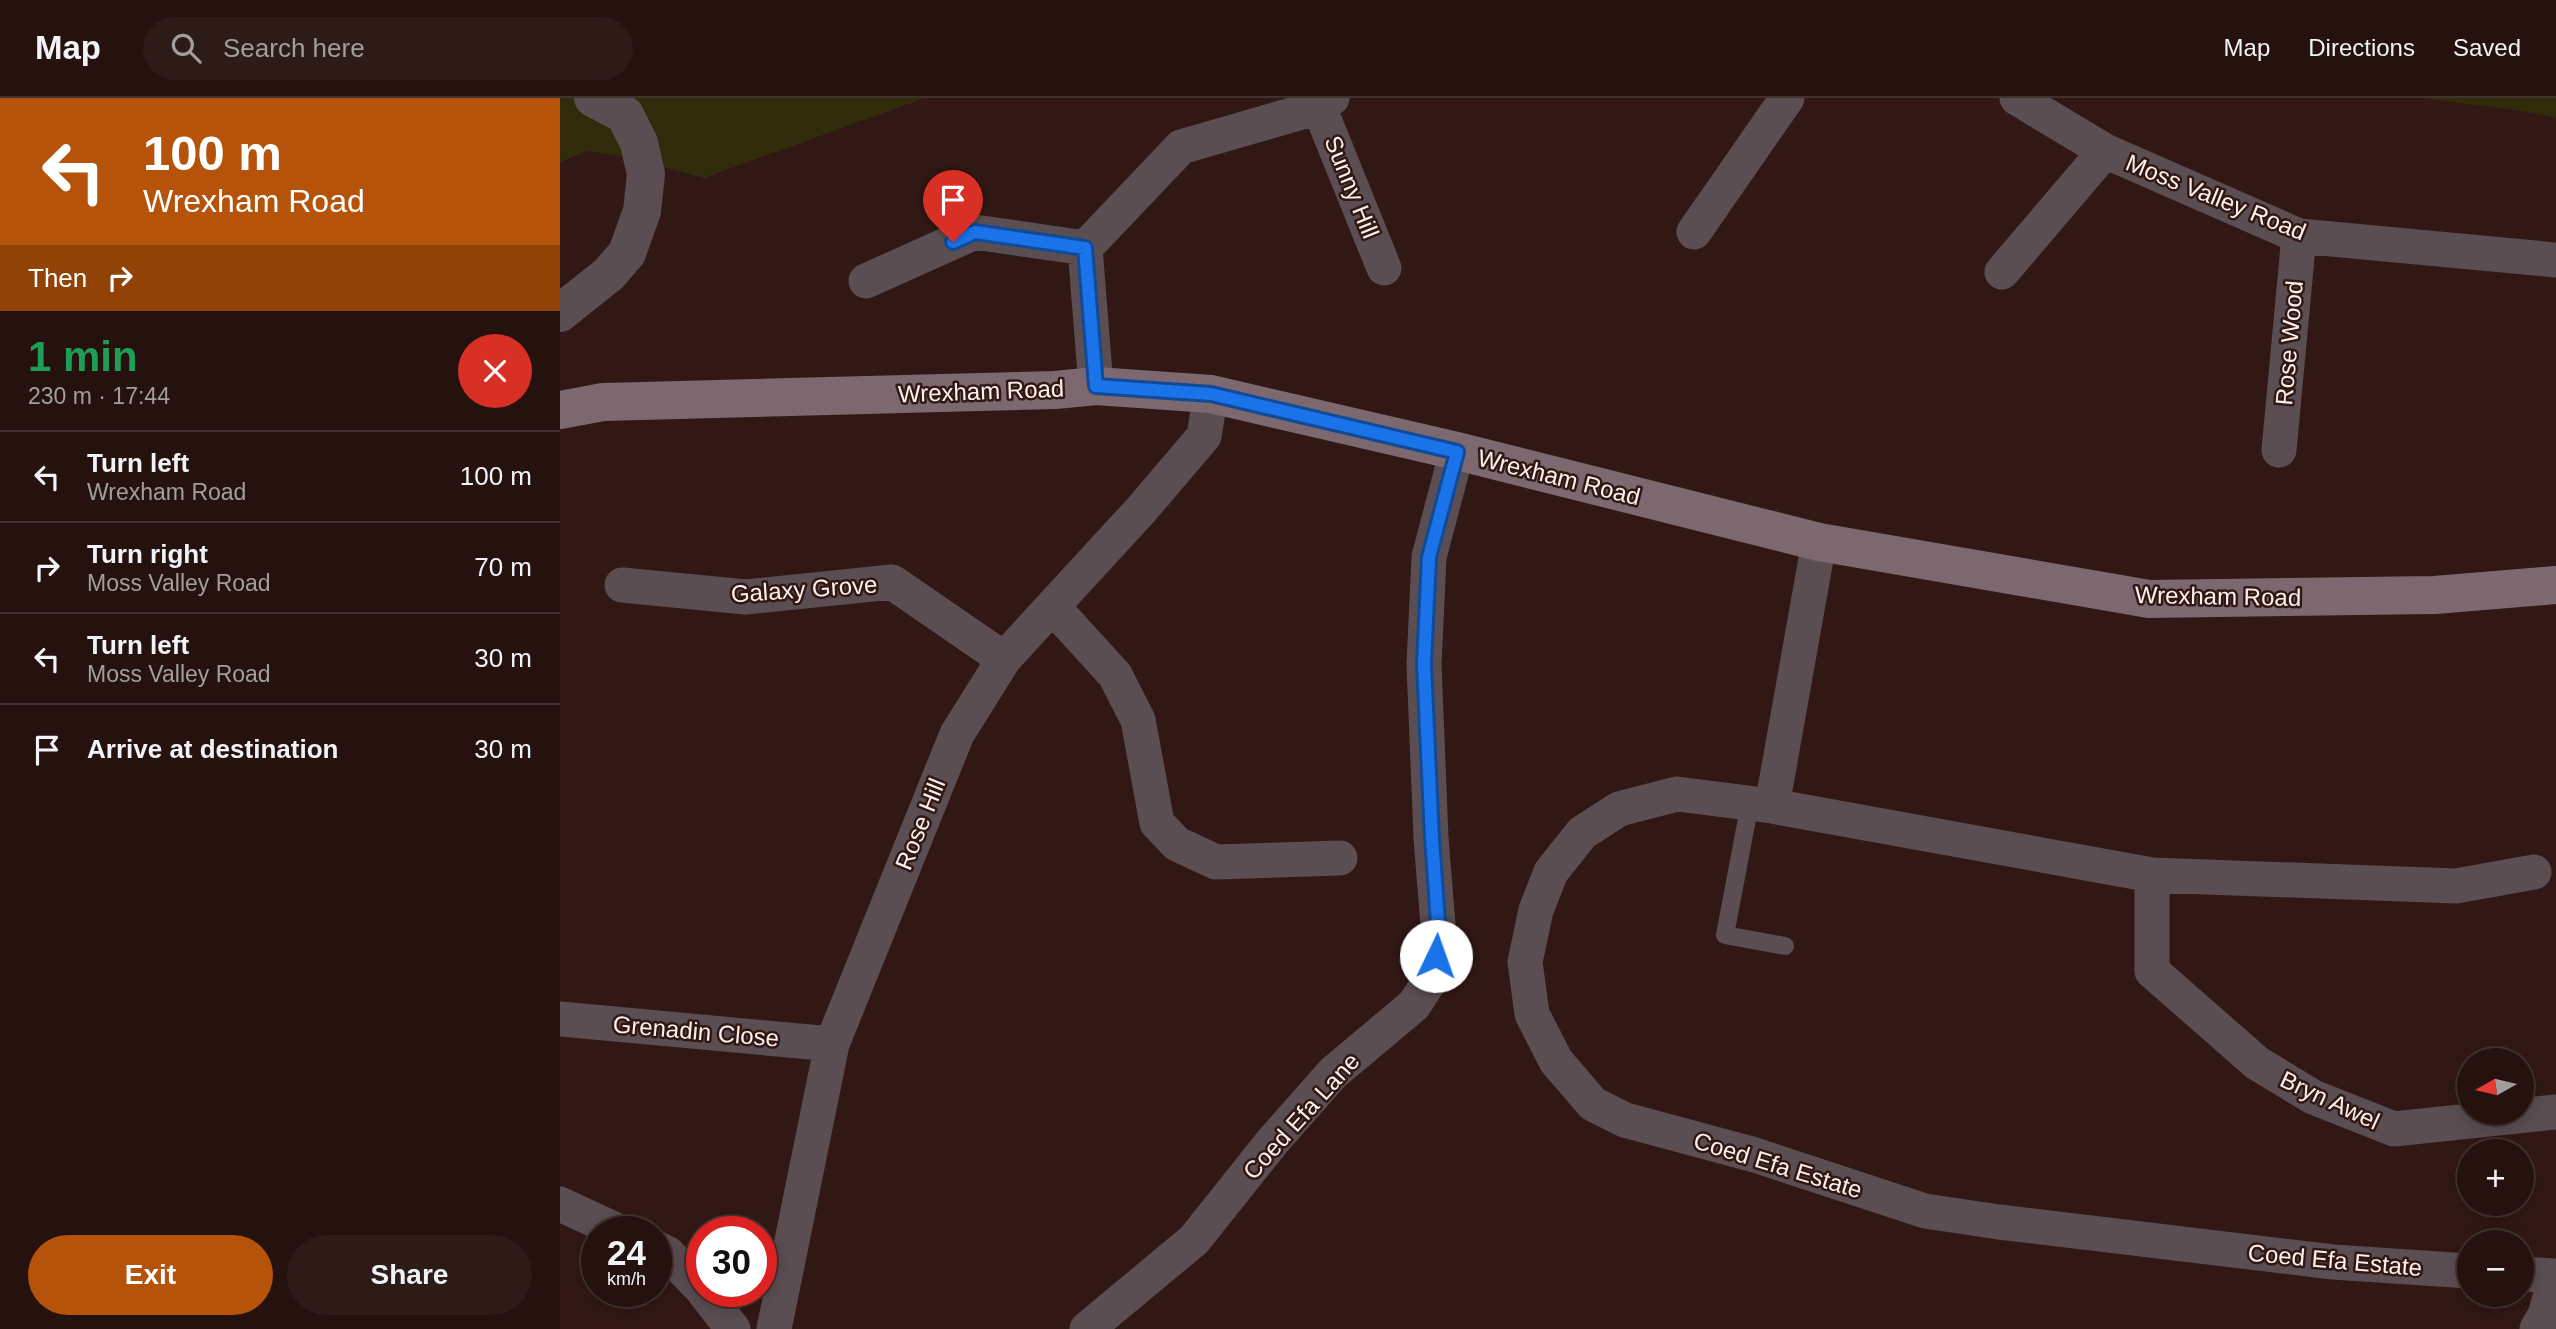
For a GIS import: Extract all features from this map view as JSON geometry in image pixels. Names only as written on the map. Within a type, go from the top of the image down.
[{"type":"main road","name":"Wrexham Road","points":[[560,411],[603,402],[1028,391],[1096,386],[1211,394],[1819,542],[2149,599],[2435,595],[2556,585]]},
{"type":"street","points":[[560,313],[609,274],[627,253],[642,211],[646,174],[639,143],[625,115],[593,98]]},
{"type":"street","points":[[1694,232],[1787,98]]},
{"type":"street","name":"Moss Valley Road","points":[[2017,98],[2105,152],[2299,236],[2556,260]]},
{"type":"street","points":[[1096,386],[1085,248],[1181,147],[1326,102]]},
{"type":"street","name":"Sunny Hill","points":[[1326,102],[1384,268]]},
{"type":"street","points":[[2002,272],[2105,152]]},
{"type":"street","points":[[866,281],[975,232],[1085,248]]},
{"type":"street","name":"Rose Wood","points":[[2279,450],[2299,236]]},
{"type":"street","name":"Rose Hill","points":[[774,1329],[832,1044],[957,734],[1004,659],[1141,510],[1204,436],[1211,394]]},
{"type":"street","name":"Coed Efa Lane","points":[[1087,1329],[1195,1240],[1273,1141],[1333,1073],[1413,1005],[1433,976],[1439,937],[1424,664],[1429,557],[1457,452]]},
{"type":"street","points":[[1761,804],[1819,542]]},
{"type":"street","name":"Galaxy Grove","points":[[622,585],[746,597],[892,582],[1004,659]]},
{"type":"street","points":[[1053,607],[1115,675],[1138,720],[1157,823],[1177,844],[1216,862],[1340,858]]},
{"type":"street","name":"Coed Efa Estate","points":[[2457,1270],[2333,1262],[1924,1211],[1755,1155],[1625,1120],[1593,1104],[1556,1060],[1532,1014],[1525,962],[1536,911],[1551,872],[1582,833],[1619,809],[1677,794],[1761,804],[2152,875],[2456,886],[2534,872]]},
{"type":"street","name":"Bryn Awel","points":[[2152,875],[2152,971],[2257,1063],[2313,1097],[2394,1129],[2556,1112]]},
{"type":"street","name":"Grenadin Close","points":[[560,1018],[832,1044]]},
{"type":"street","points":[[560,1204],[586,1216]]},
{"type":"street","points":[[672,1258],[686,1273]]},
{"type":"street","points":[[2534,1275],[2556,1276],[2545,1315],[2537,1329]]},
{"type":"street","points":[[716,1307],[733,1329]]},
{"type":"lane","points":[[1761,804],[1724,935],[1785,946]]},
{"type":"shaded area","points":[[560,98],[925,98],[704,178],[624,157],[588,151],[560,162]]},
{"type":"shaded area","points":[[2423,98],[2556,98],[2556,118],[2506,109]]},
{"type":"route","points":[[953,242],[975,232],[1085,248],[1096,386],[1211,394],[1457,452],[1429,557],[1424,664],[1439,937],[1436,956]]}]
